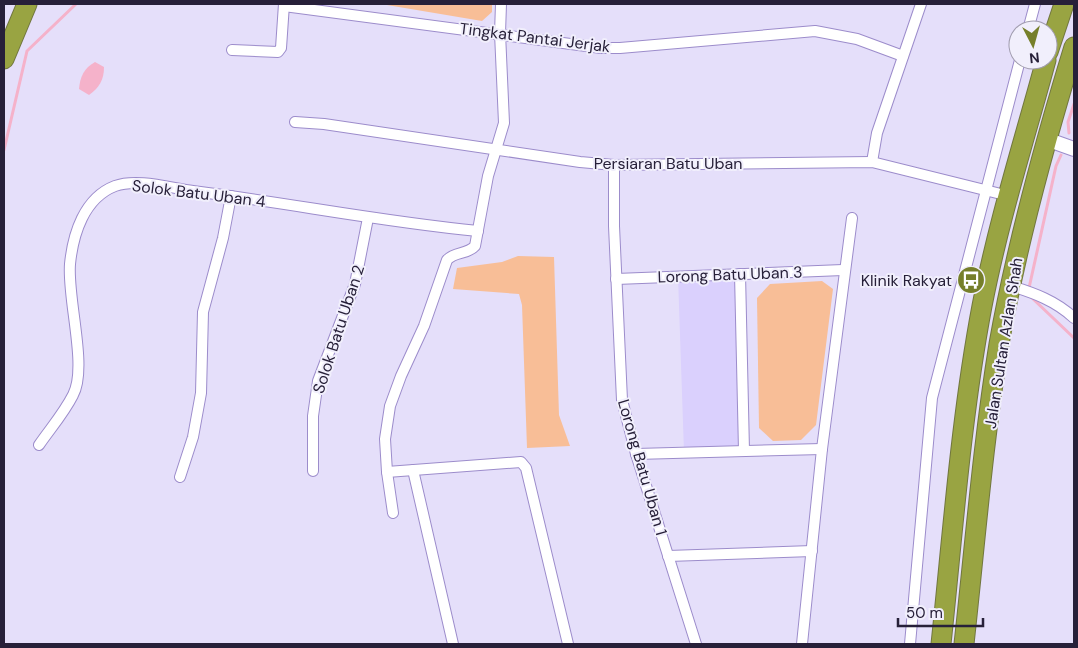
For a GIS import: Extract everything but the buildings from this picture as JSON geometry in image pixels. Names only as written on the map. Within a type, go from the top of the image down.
[{"type":"highway","points":[[4,59],[27,4]]},
{"type":"highway","points":[[1058,22],[1064,4]]},
{"type":"highway","name":"Jalan Sultan Azlan Shah","points":[[964,644],[992,394],[1018,288],[1026,211],[1074,47]]},
{"type":"highway","name":"Jalan Sultan Azlan Shah","points":[[941,644],[973,363],[991,260],[1043,70]]},
{"type":"street","points":[[393,513],[387,472],[385,439],[393,394],[424,326],[447,260],[452,255],[471,250],[475,246],[488,176],[504,123],[500,33],[501,4]]},
{"type":"street","points":[[872,162],[877,133],[921,4]]},
{"type":"street","points":[[1031,20],[1035,4]]},
{"type":"street","points":[[232,50],[278,52],[281,48],[284,5]]},
{"type":"street","name":"Tingkat Pantai Jerjak","points":[[284,5],[581,45],[620,48],[814,31],[857,40],[903,56]]},
{"type":"street","points":[[910,644],[932,398],[984,189],[1017,70]]},
{"type":"street","name":"Persiaran Batu Uban","points":[[296,122],[324,124],[496,150],[614,165],[872,162],[1009,196]]},
{"type":"street","points":[[1046,139],[1074,149]]},
{"type":"street","name":"Lorong Batu Uban 1","points":[[614,165],[620,383],[636,454],[696,644]]},
{"type":"street","name":"Solok Batu Uban 4","points":[[39,445],[74,395],[78,382],[78,365],[70,293],[70,264],[76,233],[83,215],[95,199],[112,187],[132,183],[231,196],[368,218],[478,231]]},
{"type":"street","points":[[180,477],[193,437],[200,400],[204,365],[203,312],[223,238],[231,196]]},
{"type":"street","name":"Solok Batu Uban 2","points":[[313,471],[313,416],[318,381],[355,284],[368,218]]},
{"type":"street","points":[[802,644],[843,270],[852,218]]},
{"type":"street","name":"Lorong Batu Uban 3","points":[[616,279],[843,270]]},
{"type":"street","points":[[740,274],[744,451]]},
{"type":"street","points":[[1018,288],[1063,307],[1074,318]]},
{"type":"street","points":[[636,454],[822,449]]},
{"type":"street","points":[[387,472],[517,461],[524,465],[568,644]]},
{"type":"street","points":[[413,470],[453,644]]},
{"type":"street","points":[[668,556],[812,551]]},
{"type":"shaded area","points":[[381,4],[492,4],[492,12],[482,21]]},
{"type":"shaded area","points":[[95,62],[104,67],[103,76],[96,90],[89,95],[79,89],[85,70]]},
{"type":"shaded area","points":[[518,256],[554,257],[559,415],[570,446],[527,448],[522,305],[519,294],[453,289],[457,268],[502,262]]},
{"type":"shaded area","points":[[740,274],[744,451],[684,452],[678,276]]},
{"type":"shaded area","points":[[822,281],[833,289],[816,425],[801,440],[773,441],[759,428],[757,298],[770,284]]},
{"type":"waterway","points":[[4,150],[27,51],[76,4]]},
{"type":"waterway","points":[[1069,133],[1068,122],[1074,104]]},
{"type":"waterway","points":[[1029,288],[1056,166],[1061,155]]},
{"type":"waterway","points":[[1031,297],[1074,338]]},
{"type":"place","name":"Klinik Rakyat","points":[[971,280]]}]
